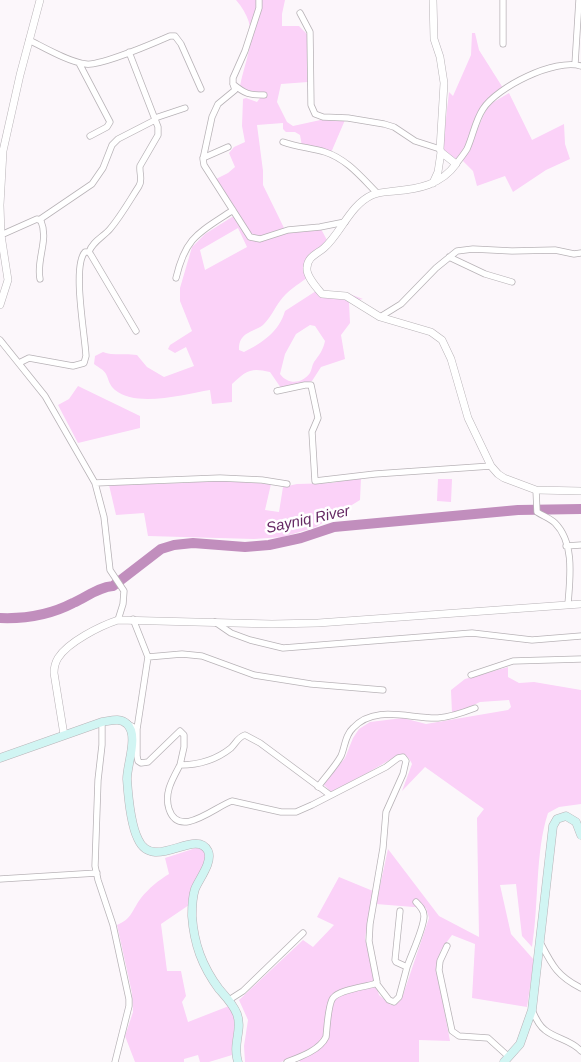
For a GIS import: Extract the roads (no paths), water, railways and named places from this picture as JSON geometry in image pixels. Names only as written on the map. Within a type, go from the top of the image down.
[{"type":"main road","points":[[0,758],[102,722],[118,720],[128,724],[132,734],[127,778],[134,827],[138,840],[143,846],[152,851],[162,852],[183,846],[200,844],[209,853],[209,861],[197,884],[192,900],[192,919],[201,959],[237,1013],[239,1030],[235,1043],[238,1062]]},
{"type":"main road","points":[[507,1060],[520,1044],[532,1010],[550,840],[554,822],[560,817],[566,816],[573,819],[581,835]]},
{"type":"street","points":[[0,305],[8,280],[2,262],[0,205],[2,151],[40,0]]},
{"type":"street","points":[[259,0],[259,8],[245,51],[233,78],[235,90],[218,104],[212,117],[203,158],[208,172],[250,237],[255,239],[266,238],[288,230],[345,222]]},
{"type":"street","points":[[433,0],[434,39],[444,84],[438,172],[433,184]]},
{"type":"street","points":[[503,0],[503,44]]},
{"type":"street","points":[[579,0],[578,65],[559,66],[530,76],[497,95],[482,110],[467,149],[446,174],[433,184],[377,193],[367,198],[325,247],[310,258],[307,273],[322,294],[346,296],[380,317],[431,332],[442,340],[451,359],[468,418],[490,466],[504,478],[536,490],[581,491]]},
{"type":"street","points":[[300,13],[310,32],[311,105],[314,114],[323,117],[348,118],[384,124],[394,128],[415,142],[440,151],[456,164]]},
{"type":"street","points":[[29,40],[79,63],[93,64],[170,36],[175,36],[181,44],[200,89]]},
{"type":"street","points":[[19,363],[29,358],[73,366],[84,363],[86,356],[79,273],[81,256],[85,252],[89,252],[93,244],[110,228],[141,183],[140,166],[159,131],[129,52]]},
{"type":"street","points":[[79,63],[110,122],[107,127],[90,136]]},
{"type":"street","points":[[233,84],[251,95],[264,95]]},
{"type":"street","points":[[1,235],[37,219],[39,220],[92,184],[102,168],[112,145],[118,139],[155,119],[185,108]]},
{"type":"street","points":[[284,142],[327,152],[339,158],[377,193]]},
{"type":"street","points":[[203,158],[228,147]]},
{"type":"street","points":[[176,278],[180,260],[187,246],[199,232],[233,210]]},
{"type":"street","points":[[39,220],[42,225],[43,240],[43,251],[39,265],[40,279]]},
{"type":"street","points":[[380,317],[401,304],[429,275],[458,251],[473,249],[512,251],[555,250],[574,254],[581,253]]},
{"type":"street","points":[[89,252],[136,331]]},
{"type":"street","points":[[449,257],[485,274],[512,282]]},
{"type":"street","points":[[0,340],[44,396],[95,483],[104,517],[110,570],[122,587],[124,597],[118,620]]},
{"type":"street","points":[[277,391],[305,385],[312,386],[318,418],[312,432],[315,481],[375,474],[490,466]]},
{"type":"street","points":[[95,483],[220,478],[262,480],[287,484]]},
{"type":"street","points":[[536,490],[538,512],[556,524],[566,546],[570,566],[568,604]]},
{"type":"street","points":[[566,546],[581,544]]},
{"type":"street","points":[[64,734],[54,673],[57,658],[64,650],[81,638],[102,625],[118,620],[272,624],[356,621],[581,604]]},
{"type":"street","points":[[133,620],[148,657],[137,729],[137,759],[143,764],[148,762],[172,736],[180,731],[182,732],[184,747],[180,765],[170,786],[167,798],[172,816],[181,821],[197,819],[232,801],[281,812],[289,813],[302,810],[386,767],[401,757],[405,759],[405,768],[386,812],[383,848],[368,941],[377,978],[376,983],[389,1000],[397,1001],[399,997],[407,967],[423,924],[424,915],[421,907],[416,902]]},
{"type":"street","points":[[216,622],[232,633],[250,640],[283,648],[472,633],[532,640],[581,636]]},
{"type":"street","points":[[148,657],[182,654],[202,656],[254,675],[311,684],[383,690]]},
{"type":"street","points":[[471,675],[513,661],[581,659]]},
{"type":"street","points":[[318,787],[338,760],[350,731],[366,718],[392,714],[416,718],[452,717],[475,708]]},
{"type":"street","points":[[102,722],[96,823],[97,873],[113,925],[129,999],[127,1016],[115,1062]]},
{"type":"street","points":[[128,724],[137,729]]},
{"type":"street","points":[[180,765],[193,765],[216,758],[233,746],[241,736],[245,735],[260,743],[330,796]]},
{"type":"street","points":[[0,879],[97,873]]},
{"type":"street","points":[[400,911],[395,960],[407,967]]},
{"type":"street","points":[[229,1000],[243,992],[304,933]]},
{"type":"street","points":[[540,942],[560,975],[569,983],[581,988]]},
{"type":"street","points":[[447,946],[440,961],[439,970],[452,1031],[459,1036],[488,1038],[507,1060]]},
{"type":"street","points":[[287,1062],[324,1042],[331,1002],[334,996],[376,983]]},
{"type":"street","points":[[532,1010],[546,1031],[573,1044],[581,1051]]},
{"type":"waterway","name":"Sayniq River","points":[[0,618],[19,618],[55,611],[97,590],[113,586],[161,549],[174,545],[193,543],[245,547],[269,545],[301,538],[334,527],[518,510],[581,509]]}]
